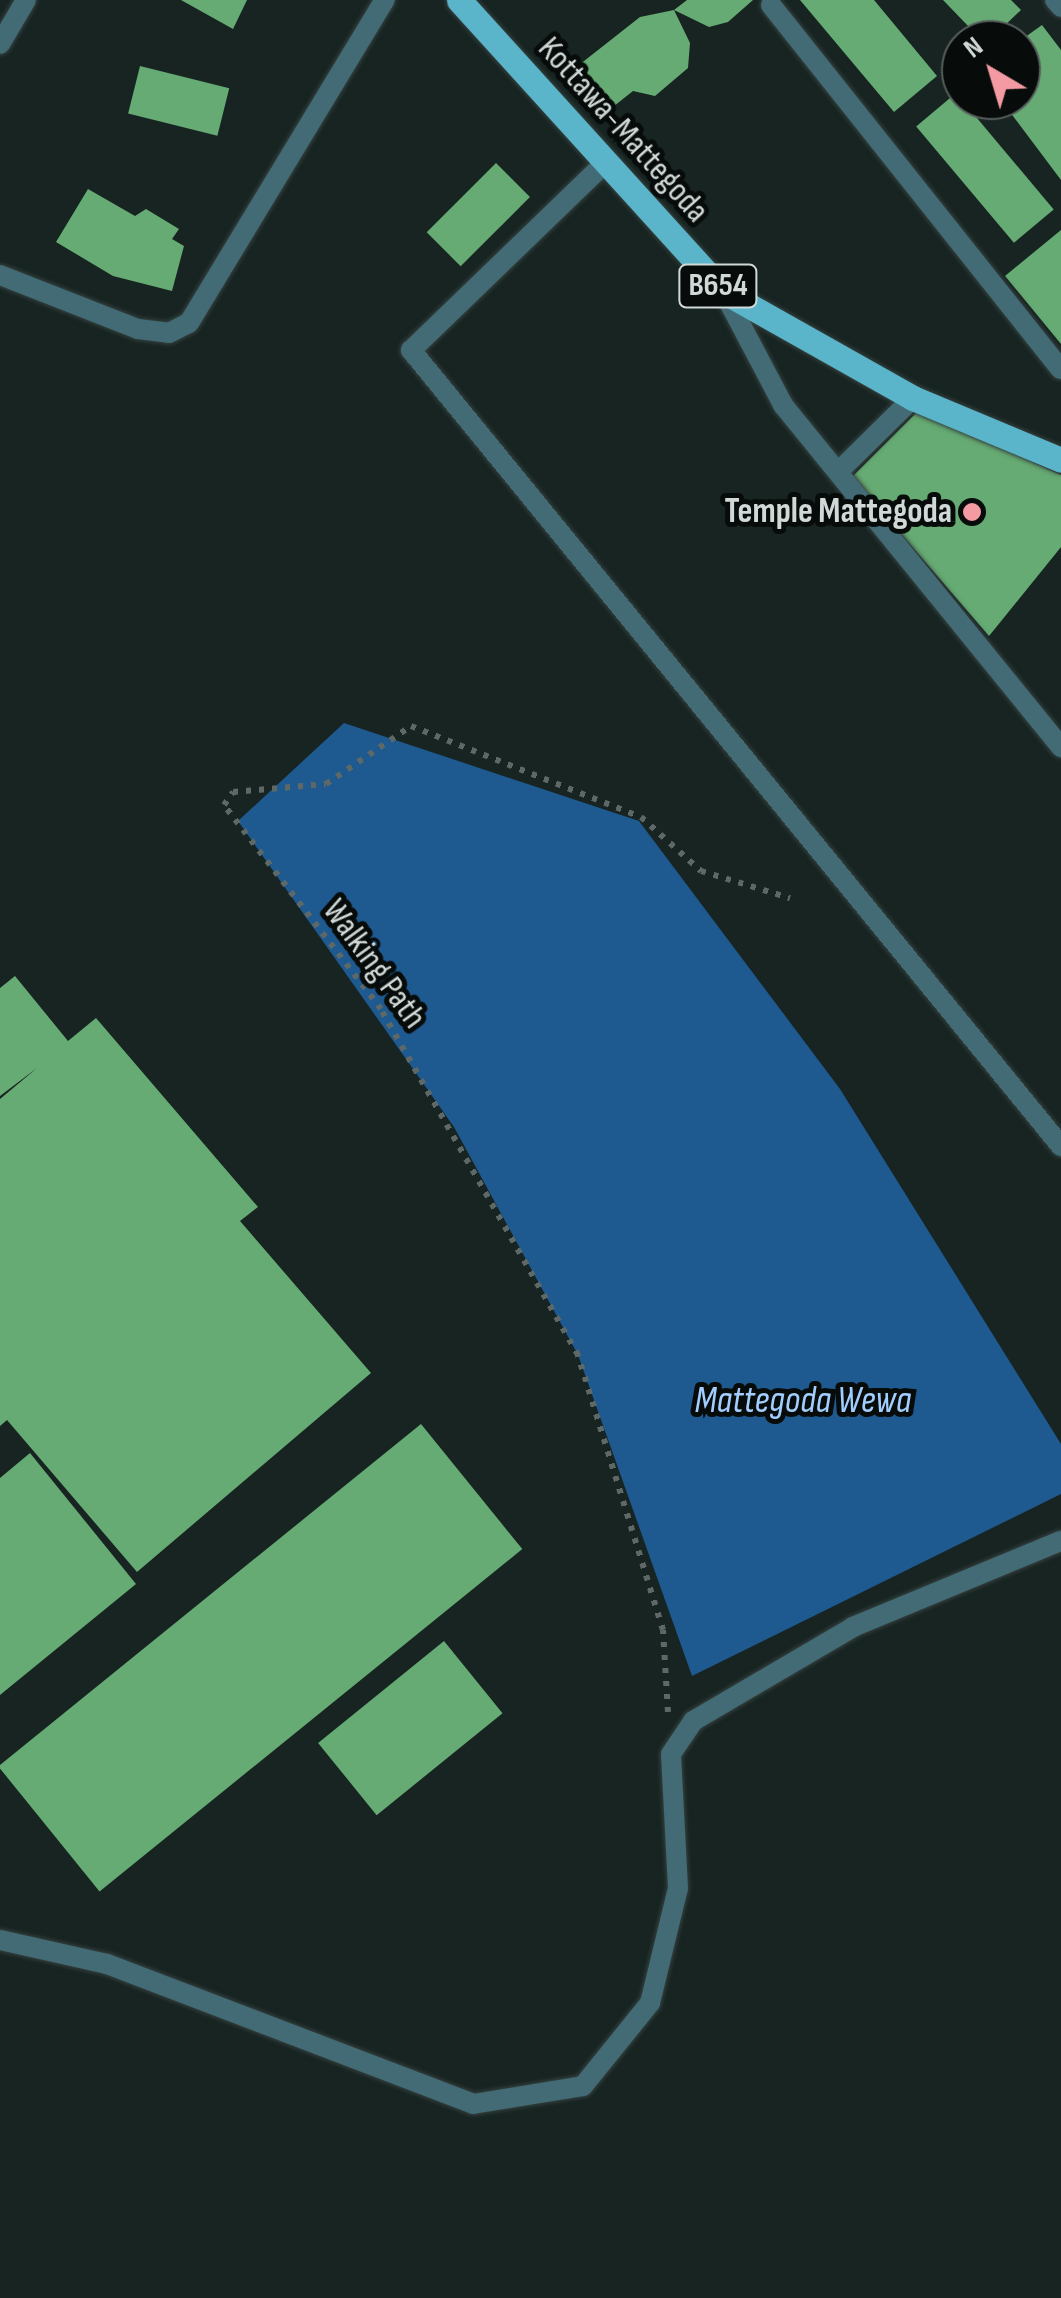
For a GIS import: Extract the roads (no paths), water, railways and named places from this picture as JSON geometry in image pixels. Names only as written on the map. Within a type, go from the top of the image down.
[{"type":"main road","name":"Kottawa-Mattegoda","points":[[459,0],[723,291],[913,398],[1061,460]]},
{"type":"street","points":[[0,44],[26,0]]},
{"type":"street","points":[[0,276],[138,329],[168,333],[189,323],[385,0]]},
{"type":"street","points":[[1056,0],[1061,7]]},
{"type":"street","points":[[771,5],[1061,370]]},
{"type":"street","points":[[606,162],[411,350],[1061,1146]]},
{"type":"street","points":[[723,291],[783,405],[1061,747]]},
{"type":"street","points":[[838,472],[913,398]]},
{"type":"street","points":[[0,1940],[108,1964],[473,2104],[583,2086],[650,2003],[678,1888],[671,1754],[692,1721],[854,1628],[1061,1541]]},
{"type":"water","name":"Mattegoda Wewa","points":[[344,723],[639,821],[840,1089],[1061,1444],[1061,1494],[692,1676],[578,1355],[454,1127],[238,821]]},
{"type":"place","name":"Temple Mattegoda","points":[[972,512]]}]
